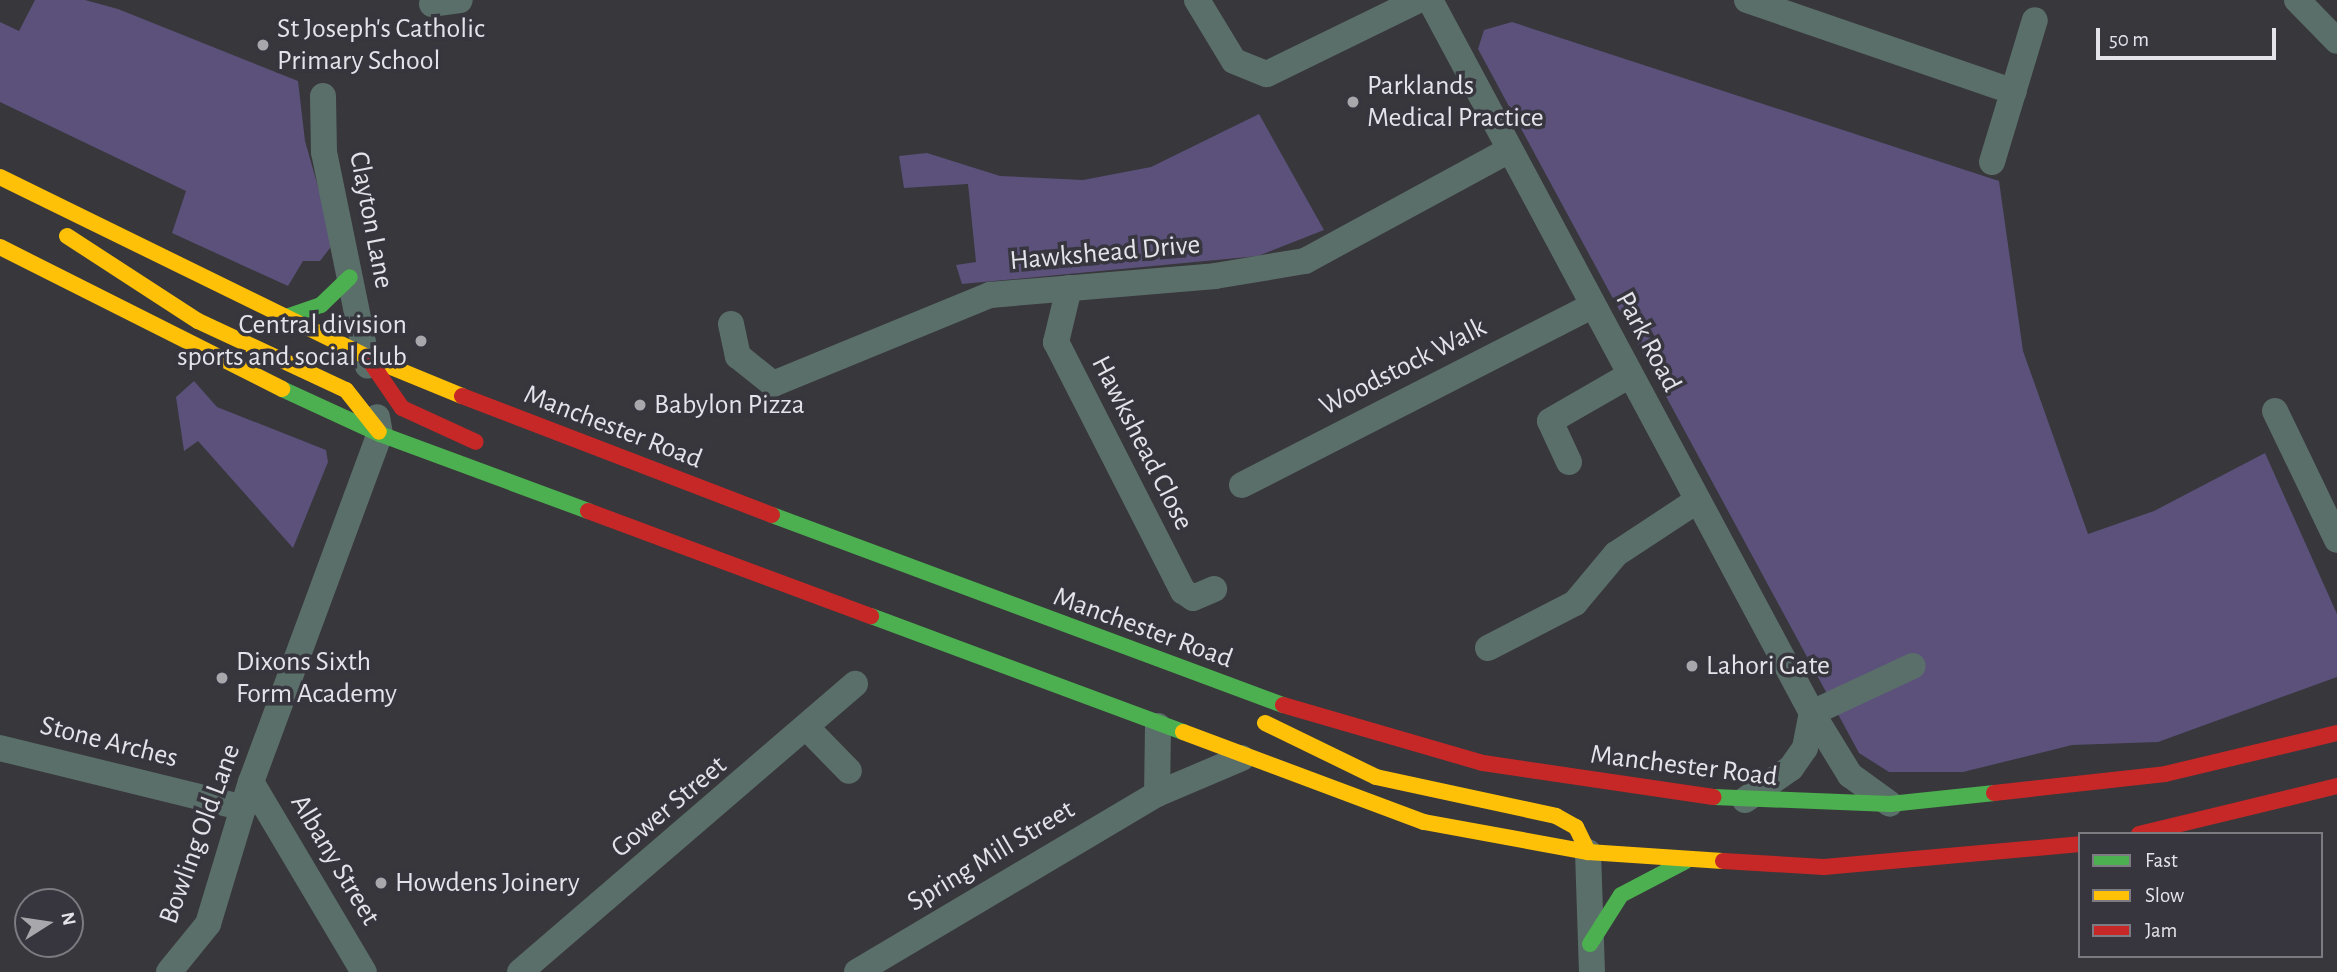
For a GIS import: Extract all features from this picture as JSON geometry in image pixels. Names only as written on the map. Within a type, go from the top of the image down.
[{"type":"main road","points":[[5,180],[34,212]]},
{"type":"main road","name":"Manchester Road","points":[[5,180],[366,356],[1140,653],[1317,718],[1483,763],[1608,792],[1743,801],[1890,804],[2165,774],[2337,733]]},
{"type":"main road","points":[[54,229],[198,321],[346,390],[380,434]]},
{"type":"main road","points":[[0,247],[161,333],[380,434],[536,490],[1242,758],[1424,822],[1588,852],[1824,867],[2078,844]]},
{"type":"main road","points":[[284,318],[321,305],[350,277]]},
{"type":"main road","points":[[366,356],[402,408],[491,447]]},
{"type":"main road","points":[[511,461],[536,490]]},
{"type":"main road","points":[[1140,653],[1183,691]]},
{"type":"main road","points":[[1242,715],[1376,777],[1556,816],[1576,827],[1588,852]]},
{"type":"main road","points":[[2147,832],[2337,786]]},
{"type":"main road","points":[[1588,852],[1596,820]]},
{"type":"main road","points":[[1590,944],[1621,895],[1688,860]]},
{"type":"street","points":[[432,4],[460,0]]},
{"type":"street","points":[[1197,0],[1234,61],[1267,74],[1419,0]]},
{"type":"street","name":"Park Road","points":[[1430,0],[1508,151],[1812,713],[1850,775],[1890,804]]},
{"type":"street","points":[[1747,0],[2014,92]]},
{"type":"street","points":[[2297,0],[2337,41]]},
{"type":"street","points":[[1992,162],[2035,20]]},
{"type":"street","name":"Clayton Lane","points":[[323,96],[324,152],[380,434]]},
{"type":"street","name":"Hawkshead Drive","points":[[731,324],[738,356],[777,392],[990,295],[1305,261],[1508,151]]},
{"type":"street","name":"Hawkshead Close","points":[[1069,288],[1056,342],[1183,591],[1193,598],[1214,589]]},
{"type":"street","name":"Woodstock Walk","points":[[1242,485],[1592,306]]},
{"type":"street","points":[[1569,462],[1550,421],[1630,375]]},
{"type":"street","points":[[2275,411],[2337,540]]},
{"type":"street","name":"Bowling Old Lane","points":[[169,972],[208,923],[251,782],[380,434]]},
{"type":"street","points":[[1488,648],[1575,603],[1616,554],[1698,500]]},
{"type":"street","points":[[1743,801],[1791,768],[1805,748],[1812,713],[1913,666]]},
{"type":"street","name":"Gower Street","points":[[520,972],[808,730],[855,684]]},
{"type":"street","points":[[1157,794],[1158,726]]},
{"type":"street","points":[[808,730],[849,771]]},
{"type":"street","name":"Stone Arches","points":[[0,748],[243,808]]},
{"type":"street","name":"Spring Mill Street","points":[[858,972],[901,961],[1157,794],[1242,758]]},
{"type":"street","name":"Albany Street","points":[[251,782],[364,972]]},
{"type":"street","points":[[1588,852],[1591,972]]},
{"type":"shaded area","points":[[35,0],[85,0],[118,9],[298,81],[305,141],[330,229],[330,248],[320,261],[303,261],[288,286],[172,233],[186,191],[0,102],[0,22],[19,31]]},
{"type":"shaded area","points":[[1512,22],[1999,181],[2023,351],[2088,534],[2154,511],[2265,453],[2337,614],[2337,677],[2158,742],[2072,745],[1963,772],[1889,772],[1859,753],[1478,49],[1484,30]]},
{"type":"shaded area","points":[[1259,114],[1324,230],[1258,256],[962,284],[956,265],[976,262],[968,184],[904,188],[899,156],[927,153],[1000,176],[1083,180],[1151,167]]},
{"type":"shaded area","points":[[194,381],[217,407],[326,450],[328,462],[293,548],[198,441],[184,451],[176,397]]},
{"type":"traffic: fast","points":[[283,318],[321,305],[350,277]]},
{"type":"traffic: fast","points":[[282,389],[380,434],[588,511]]},
{"type":"traffic: fast","points":[[772,515],[1283,705]]},
{"type":"traffic: fast","points":[[871,616],[1183,732]]},
{"type":"traffic: fast","points":[[1714,797],[1890,804],[1994,793]]},
{"type":"traffic: fast","points":[[1590,944],[1621,895],[1686,861]]},
{"type":"traffic: slow","points":[[0,177],[367,357],[462,396]]},
{"type":"traffic: slow","points":[[67,236],[198,321],[346,390],[379,432]]},
{"type":"traffic: slow","points":[[0,247],[282,389]]},
{"type":"traffic: slow","points":[[1265,723],[1376,777],[1556,816],[1576,827],[1588,852]]},
{"type":"traffic: slow","points":[[1183,732],[1424,822],[1588,852],[1723,861]]},
{"type":"traffic: jam","points":[[367,357],[402,408],[476,442]]},
{"type":"traffic: jam","points":[[462,396],[772,515]]},
{"type":"traffic: jam","points":[[588,511],[871,616]]},
{"type":"traffic: jam","points":[[1283,705],[1483,763],[1714,797]]},
{"type":"traffic: jam","points":[[1994,793],[2165,774],[2337,733]]},
{"type":"traffic: jam","points":[[2147,832],[2337,786]]},
{"type":"traffic: jam","points":[[1723,861],[1824,867],[2078,844]]},
{"type":"place","name":"St Joseph's Catholic Primary School","points":[[263,45]]},
{"type":"place","name":"Parklands Medical Practice","points":[[1353,102]]},
{"type":"place","name":"Central division sports and social club","points":[[421,341]]},
{"type":"place","name":"Babylon Pizza","points":[[640,405]]},
{"type":"place","name":"Lahori Gate","points":[[1692,666]]},
{"type":"place","name":"Dixons Sixth Form Academy","points":[[222,678]]},
{"type":"place","name":"Howdens Joinery","points":[[381,883]]}]
